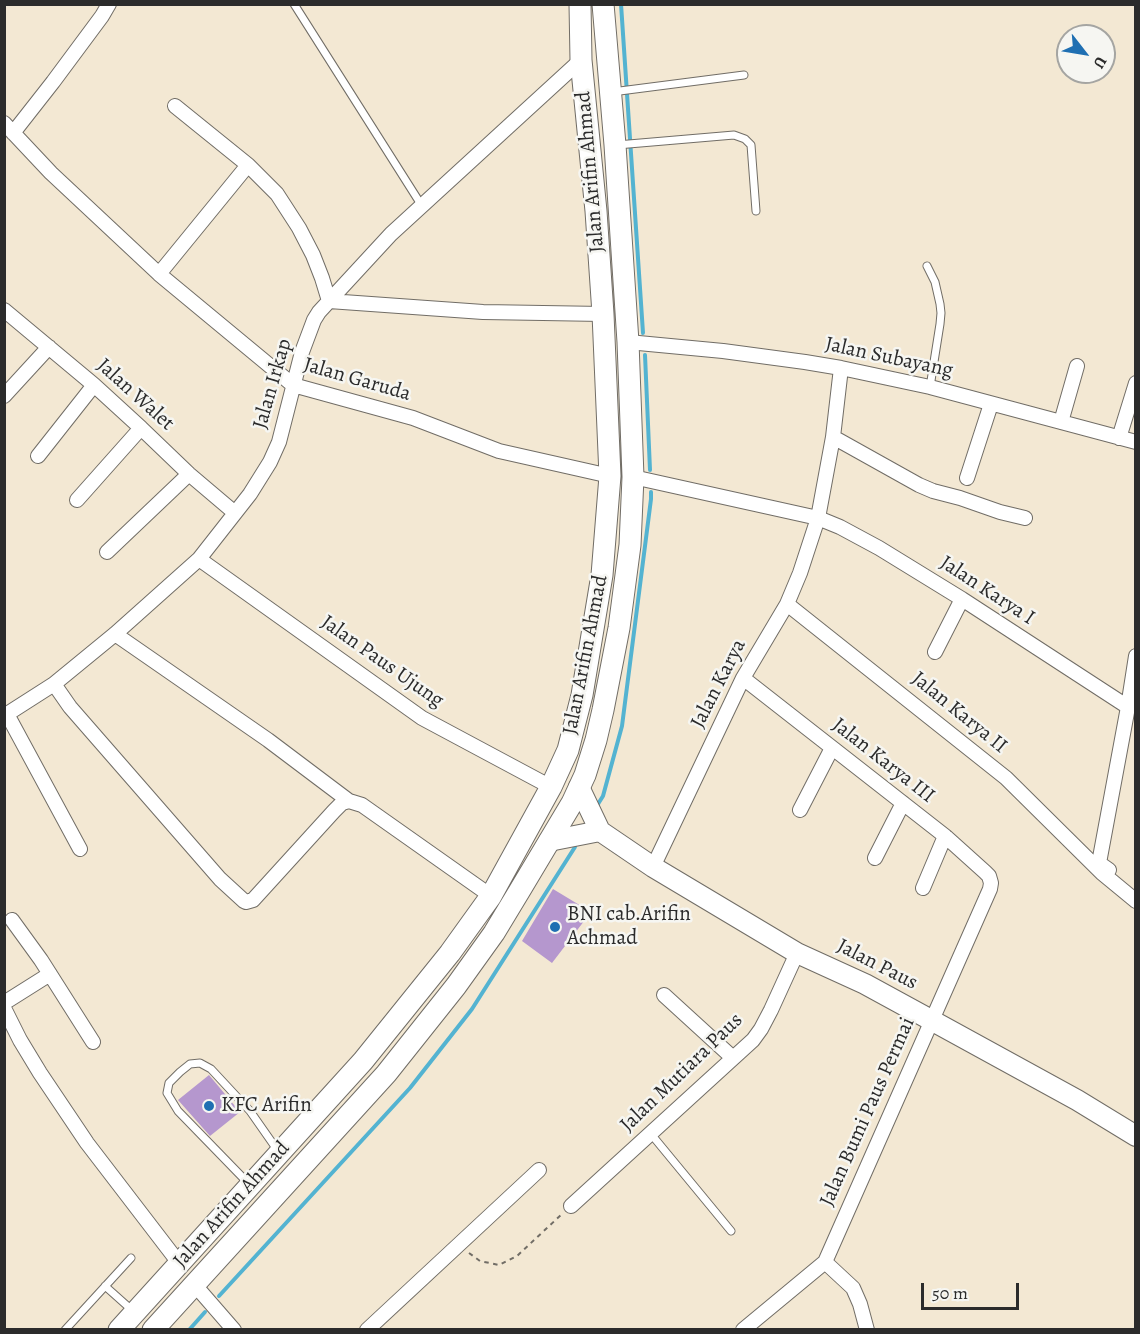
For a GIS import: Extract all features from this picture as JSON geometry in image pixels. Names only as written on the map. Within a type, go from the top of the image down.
[{"type":"main road","points":[[580,8],[603,8]]},
{"type":"main road","name":"Jalan Arifin Ahmad","points":[[119,1329],[363,1061],[450,953],[491,896],[551,787],[568,750],[582,696],[602,575],[610,476],[603,314],[596,211],[581,60],[580,8]]},
{"type":"main road","name":"Jalan Arifin Ahmad","points":[[153,1329],[386,1074],[456,986],[494,933],[572,802],[596,740],[619,628],[630,545],[633,477],[625,145],[621,91],[603,8]]},
{"type":"main road","points":[[549,841],[600,831],[579,787]]},
{"type":"main road","name":"Jalan Paus","points":[[600,831],[653,867],[797,953],[865,984],[1077,1100],[1136,1136]]},
{"type":"main road","points":[[321,1107],[340,1125]]},
{"type":"street","points":[[9,128],[53,82],[109,4]]},
{"type":"street","name":"Jalan Irkap","points":[[8,714],[54,684],[115,634],[199,559],[260,480],[270,462],[279,442],[302,352],[314,320],[328,301],[391,234],[581,60]]},
{"type":"street","points":[[175,106],[248,165],[277,194],[313,255],[328,301],[483,312],[603,314]]},
{"type":"street","name":"Jalan Garuda","points":[[9,128],[51,172],[159,274],[293,385],[413,418],[499,451],[610,476]]},
{"type":"street","points":[[159,274],[248,165]]},
{"type":"street","name":"Jalan Walet","points":[[4,310],[49,347],[235,513]]},
{"type":"street","name":"Jalan Subayang","points":[[628,342],[747,354],[841,368],[930,387],[1136,442]]},
{"type":"street","points":[[4,396],[49,347]]},
{"type":"street","points":[[1061,422],[1077,366]]},
{"type":"street","name":"Jalan Karya","points":[[653,867],[743,678],[787,604],[800,573],[818,518],[833,437],[841,368]]},
{"type":"street","points":[[1119,438],[1136,383]]},
{"type":"street","points":[[38,456],[93,386]]},
{"type":"street","points":[[967,478],[991,404]]},
{"type":"street","points":[[77,500],[141,428]]},
{"type":"street","points":[[833,437],[933,491],[1024,518]]},
{"type":"street","points":[[107,552],[189,474]]},
{"type":"street","points":[[633,477],[818,518]]},
{"type":"street","name":"Jalan Karya I","points":[[818,518],[879,548],[1128,707]]},
{"type":"street","name":"Jalan Paus Ujung","points":[[199,559],[422,718],[551,787]]},
{"type":"street","points":[[935,652],[962,599]]},
{"type":"street","name":"Jalan Karya II","points":[[787,604],[1006,778],[1094,866],[1136,901]]},
{"type":"street","points":[[115,634],[268,740],[349,801],[362,805],[491,896]]},
{"type":"street","points":[[1136,656],[1099,862],[1136,890]]},
{"type":"street","name":"Jalan Karya III","points":[[743,678],[945,836],[989,876],[991,883]]},
{"type":"street","points":[[54,684],[70,706],[220,879],[246,902],[253,900],[342,803],[349,801]]},
{"type":"street","points":[[4,699],[8,714],[80,849]]},
{"type":"street","points":[[800,810],[832,748]]},
{"type":"street","points":[[875,858],[903,803]]},
{"type":"street","points":[[923,888],[945,836]]},
{"type":"street","name":"Jalan Bumi Paus Permai","points":[[744,1329],[825,1262],[991,883]]},
{"type":"street","points":[[12,920],[27,939],[93,1042]]},
{"type":"street","name":"Jalan Mutiara Paus","points":[[571,1206],[753,1040],[761,1029],[797,953]]},
{"type":"street","points":[[4,1003],[50,974]]},
{"type":"street","points":[[664,995],[733,1058]]},
{"type":"street","points":[[4,1008],[30,1057],[87,1143],[179,1263]]},
{"type":"street","points":[[367,1329],[539,1170]]},
{"type":"street","points":[[825,1262],[854,1288],[867,1329]]},
{"type":"street","points":[[194,1284],[234,1329]]},
{"type":"lane","points":[[294,4],[422,206]]},
{"type":"lane","points":[[621,91],[744,75]]},
{"type":"lane","points":[[625,145],[734,135],[746,139],[751,145],[756,211]]},
{"type":"lane","points":[[927,266],[935,282],[941,313],[930,387]]},
{"type":"lane","points":[[250,1185],[178,1111],[167,1093],[169,1083],[190,1064],[200,1063],[211,1069],[250,1111],[279,1153]]},
{"type":"lane","points":[[651,1134],[731,1231]]},
{"type":"lane","points":[[65,1329],[131,1258]]},
{"type":"lane","points":[[105,1286],[134,1313]]},
{"type":"path","points":[[456,1245],[480,1261],[499,1265],[517,1256],[571,1206]]},
{"type":"building","name":"BNI cab.Arifin Achmad","points":[[553,889],[591,912],[552,963],[522,941]]},
{"type":"building","name":"KFC Arifin","points":[[209,1075],[240,1112],[210,1136],[178,1100]]},
{"type":"waterway","points":[[621,4],[643,333]]},
{"type":"waterway","points":[[645,355],[650,470]]},
{"type":"waterway","points":[[598,804],[603,796],[622,726],[651,492]]},
{"type":"waterway","points":[[219,1296],[410,1088],[472,1009],[575,847]]},
{"type":"waterway","points":[[189,1330],[205,1312]]},
{"type":"place","name":"BNI cab.Arifin Achmad","points":[[555,927]]},
{"type":"place","name":"KFC Arifin","points":[[209,1106]]}]
